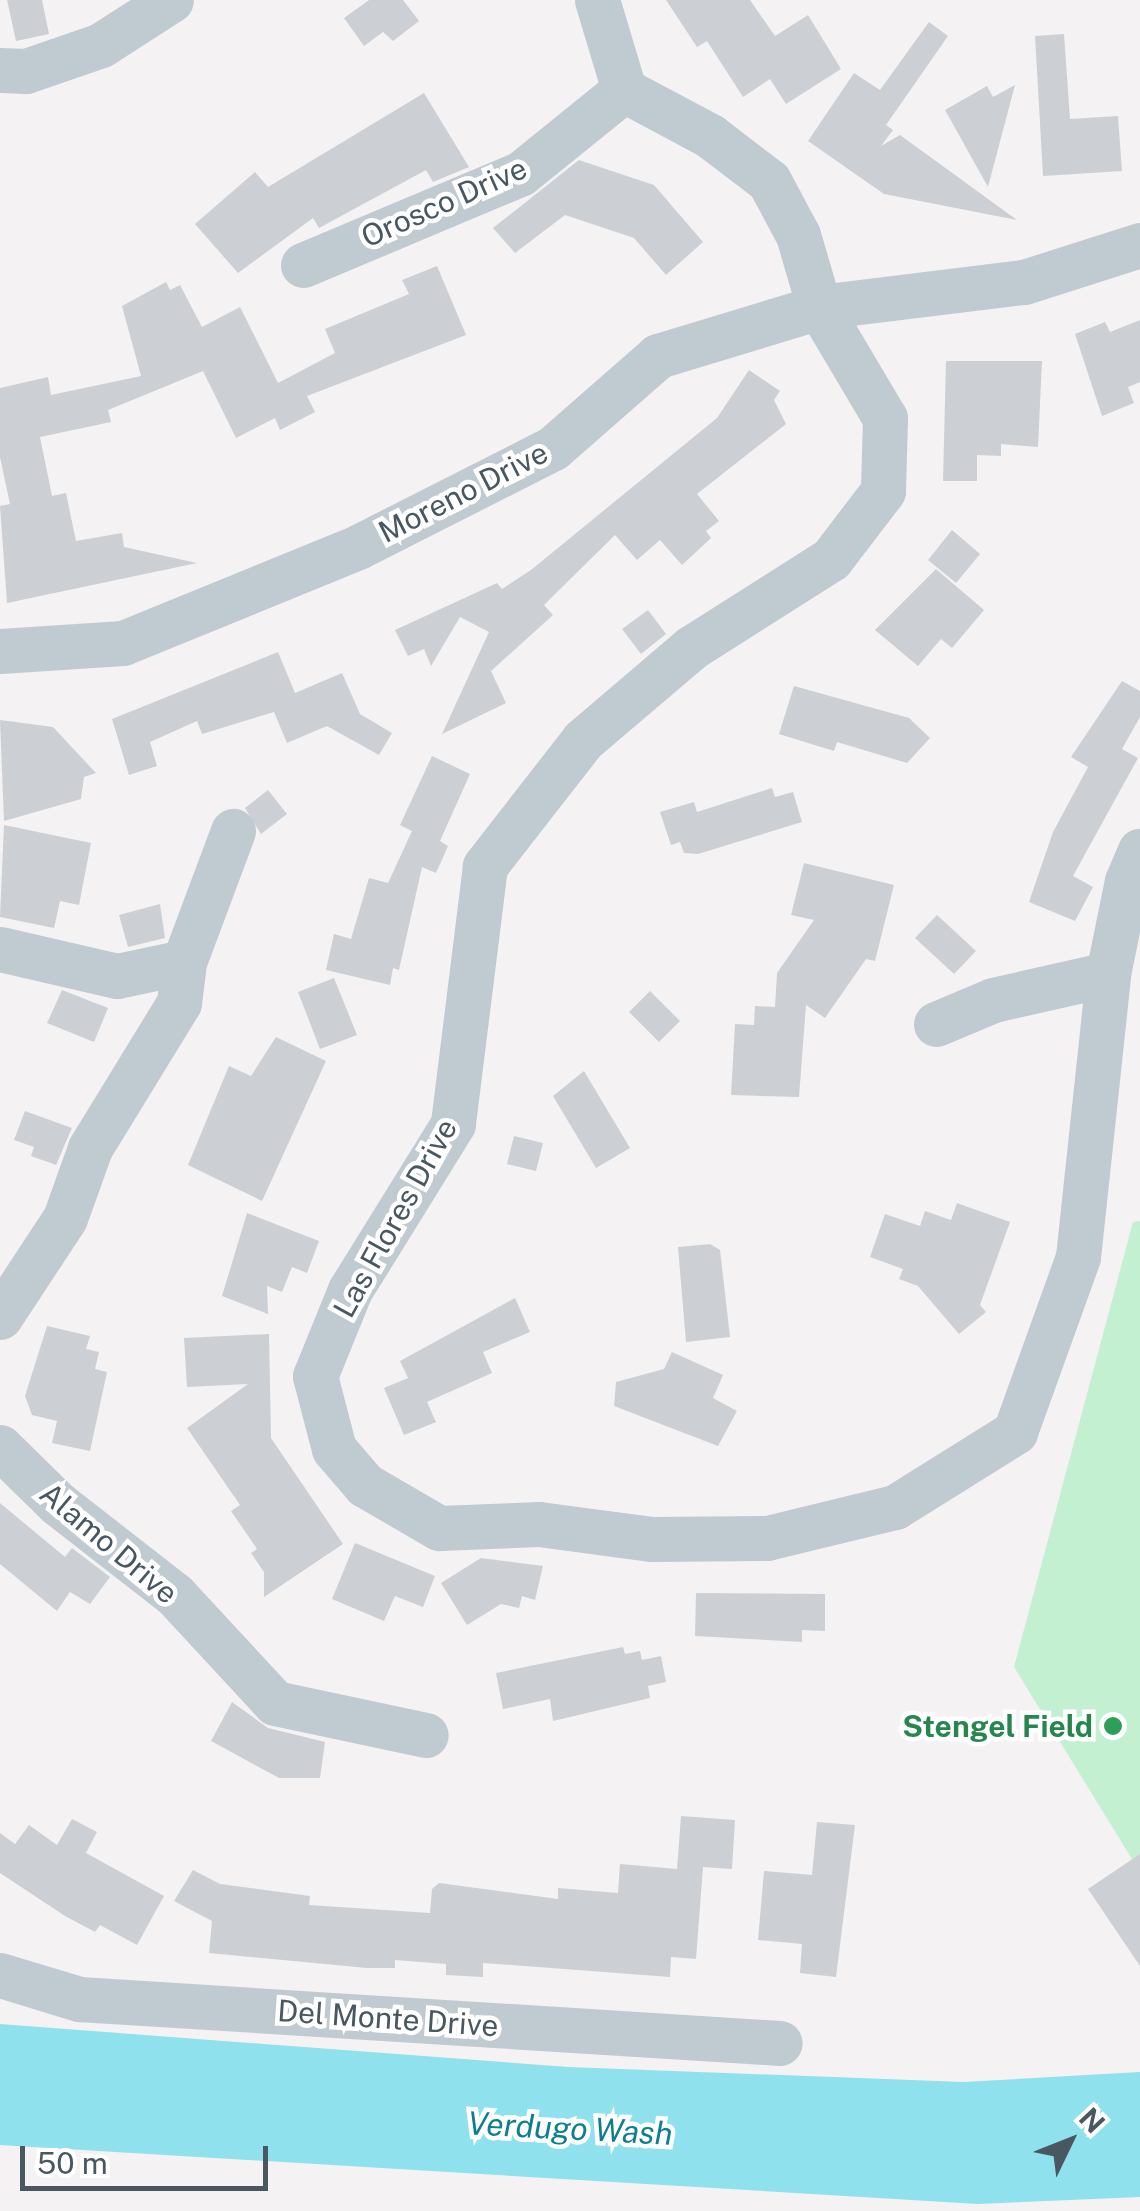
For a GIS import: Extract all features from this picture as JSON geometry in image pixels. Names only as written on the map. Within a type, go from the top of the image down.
[{"type":"street","points":[[0,70],[26,71],[101,45],[172,0]]},
{"type":"street","points":[[597,0],[624,90]]},
{"type":"street","name":"Orosco Drive","points":[[304,264],[520,174],[624,90]]},
{"type":"street","name":"Las Flores Drive","points":[[624,90],[710,136],[769,180],[798,235],[819,307],[885,418],[883,491],[831,559],[691,648],[583,740],[485,866],[453,1124],[350,1290],[315,1376],[334,1450],[366,1485],[439,1528],[539,1524],[652,1539],[767,1538],[894,1506],[1015,1432],[1078,1257],[1108,974],[1127,881],[1140,851]]},
{"type":"street","name":"Moreno Drive","points":[[0,650],[123,643],[358,547],[553,448],[658,356],[819,307],[1024,282],[1140,245]]},
{"type":"street","points":[[0,1317],[65,1218],[90,1148],[179,1003],[184,962],[233,831]]},
{"type":"street","points":[[0,950],[117,976],[184,962]]},
{"type":"street","points":[[936,1024],[993,1000],[1108,974]]},
{"type":"street","name":"Alamo Drive","points":[[0,1447],[57,1503],[175,1595],[275,1703],[426,1736]]},
{"type":"street","name":"Del Monte Drive","points":[[0,1975],[79,1998],[780,2043]]},
{"type":"green space","points":[[1140,1221],[1140,1872],[1014,1667],[1133,1222]]},
{"type":"water","name":"Verdugo Wash","points":[[0,2024],[568,2067],[963,2082],[1140,2072],[1140,2197],[978,2204],[0,2145]]},
{"type":"building","points":[[7,0],[42,0],[49,34],[16,41]]},
{"type":"building","points":[[369,0],[403,0],[419,21],[393,41],[383,32],[364,46],[344,18]]},
{"type":"building","points":[[666,0],[750,0],[775,36],[808,15],[841,69],[786,104],[770,79],[743,97],[707,41],[697,47]]},
{"type":"building","points":[[929,22],[948,36],[886,125],[893,130],[881,146],[900,135],[1017,220],[884,194],[808,141],[854,73],[880,90]]},
{"type":"building","points":[[1064,34],[1070,119],[1118,116],[1122,171],[1043,176],[1035,36]]},
{"type":"building","points":[[1015,85],[988,187],[945,110],[987,86],[993,97]]},
{"type":"building","points":[[424,93],[469,167],[433,182],[426,170],[319,228],[313,218],[238,273],[195,224],[255,172],[268,187]]},
{"type":"building","points":[[579,160],[654,185],[703,242],[666,275],[634,238],[565,215],[515,253],[493,228]]},
{"type":"building","points":[[437,266],[466,335],[307,396],[315,412],[280,430],[275,418],[236,438],[203,371],[108,410],[111,422],[40,437],[52,496],[66,493],[76,541],[122,533],[124,547],[197,563],[7,603],[0,506],[10,504],[0,457],[0,388],[48,377],[51,395],[141,376],[122,306],[166,282],[170,290],[180,285],[202,327],[240,307],[278,383],[335,353],[325,329],[409,294],[402,280]]},
{"type":"building","points":[[1140,320],[1140,382],[1128,387],[1134,403],[1102,416],[1075,334],[1105,322],[1110,332]]},
{"type":"building","points":[[946,361],[1042,361],[1038,447],[1001,444],[1001,456],[977,455],[977,481],[943,481]]},
{"type":"building","points":[[749,370],[780,391],[774,400],[786,424],[697,494],[719,521],[706,531],[711,538],[682,565],[660,540],[637,560],[615,535],[544,605],[553,615],[491,671],[506,703],[442,734],[489,632],[460,617],[431,666],[424,649],[408,656],[395,630],[497,583],[502,589],[531,570],[717,418]]},
{"type":"building","points":[[952,530],[980,554],[956,583],[928,560]]},
{"type":"building","points":[[936,569],[984,610],[952,648],[941,639],[918,666],[875,630]]},
{"type":"building","points":[[648,610],[666,634],[641,654],[622,629]]},
{"type":"building","points":[[278,652],[295,693],[342,673],[360,714],[392,733],[379,755],[327,726],[287,743],[274,712],[202,734],[197,721],[150,742],[157,766],[129,775],[112,719]]},
{"type":"building","points":[[1122,681],[1140,691],[1140,717],[1122,749],[1138,758],[1073,876],[1093,887],[1075,921],[1029,902],[1053,832],[1088,767],[1071,757]]},
{"type":"building","points":[[794,686],[909,718],[930,738],[907,763],[837,742],[834,751],[779,734]]},
{"type":"building","points":[[0,720],[53,727],[96,773],[84,777],[81,799],[4,821]]},
{"type":"building","points":[[432,756],[470,774],[440,841],[448,846],[436,873],[422,867],[399,970],[393,968],[390,985],[326,970],[334,934],[351,939],[369,878],[388,883],[412,831],[400,825]]},
{"type":"building","points":[[772,788],[775,797],[793,792],[802,822],[698,854],[684,853],[680,842],[671,845],[660,812],[694,802],[697,812]]},
{"type":"building","points":[[268,790],[287,814],[261,834],[245,808]]},
{"type":"building","points":[[4,825],[91,843],[79,905],[60,901],[54,928],[0,917]]},
{"type":"building","points":[[804,863],[894,885],[875,961],[866,959],[825,1018],[806,1005],[799,1097],[731,1095],[735,1024],[754,1025],[755,1006],[775,1007],[777,973],[814,920],[791,915]]},
{"type":"building","points":[[160,904],[165,938],[128,947],[119,915]]},
{"type":"building","points":[[937,915],[976,951],[954,974],[915,938]]},
{"type":"building","points":[[334,978],[357,1035],[320,1049],[298,992]]},
{"type":"building","points":[[62,990],[108,1008],[94,1042],[47,1023]]},
{"type":"building","points":[[650,991],[680,1021],[659,1042],[629,1012]]},
{"type":"building","points":[[276,1037],[326,1061],[262,1201],[188,1165],[229,1066],[251,1076]]},
{"type":"building","points":[[584,1071],[630,1148],[596,1168],[553,1096]]},
{"type":"building","points":[[25,1111],[72,1128],[56,1165],[31,1156],[34,1147],[14,1140]]},
{"type":"building","points":[[514,1136],[543,1143],[536,1171],[507,1164]]},
{"type":"building","points":[[957,1203],[1010,1222],[980,1305],[986,1312],[959,1334],[918,1286],[899,1279],[903,1269],[870,1257],[885,1214],[920,1226],[925,1211],[951,1220]]},
{"type":"building","points":[[247,1213],[319,1241],[307,1273],[292,1267],[282,1292],[267,1286],[268,1314],[222,1296]]},
{"type":"building","points":[[710,1244],[720,1250],[730,1337],[686,1342],[678,1247]]},
{"type":"building","points":[[515,1298],[530,1332],[483,1352],[492,1373],[427,1402],[436,1422],[404,1435],[384,1388],[408,1378],[400,1361]]},
{"type":"building","points":[[47,1326],[90,1336],[86,1349],[99,1352],[95,1369],[107,1372],[90,1451],[52,1443],[57,1421],[32,1415],[25,1396]]},
{"type":"building","points":[[269,1334],[271,1438],[343,1544],[264,1597],[264,1572],[251,1553],[257,1549],[231,1511],[240,1505],[187,1428],[248,1384],[187,1387],[184,1338]]},
{"type":"building","points":[[672,1352],[723,1375],[713,1398],[737,1411],[718,1446],[614,1406],[616,1382],[664,1369]]},
{"type":"building","points":[[0,1503],[65,1557],[72,1548],[110,1577],[90,1604],[70,1592],[57,1611],[0,1564]]},
{"type":"building","points":[[355,1543],[435,1576],[423,1607],[395,1596],[384,1621],[332,1599]]},
{"type":"building","points":[[481,1558],[543,1566],[535,1600],[522,1596],[519,1608],[501,1604],[467,1625],[441,1583]]},
{"type":"building","points":[[696,1593],[825,1594],[825,1631],[802,1630],[802,1642],[695,1636]]},
{"type":"building","points":[[623,1647],[625,1654],[640,1651],[642,1660],[661,1656],[666,1682],[648,1686],[650,1698],[553,1721],[550,1699],[503,1709],[496,1673]]},
{"type":"building","points":[[232,1702],[268,1728],[325,1742],[320,1778],[279,1778],[211,1741]]},
{"type":"building","points":[[681,1816],[735,1820],[732,1869],[703,1867],[696,1959],[671,1957],[670,1977],[483,1963],[483,1977],[446,1975],[446,1964],[395,1960],[395,1968],[367,1968],[209,1953],[212,1921],[174,1901],[193,1870],[220,1884],[310,1896],[309,1905],[430,1913],[432,1889],[439,1883],[558,1899],[558,1888],[618,1893],[620,1864],[677,1869]]},
{"type":"building","points":[[72,1819],[97,1832],[86,1853],[164,1896],[137,1945],[100,1925],[95,1932],[0,1873],[0,1833],[15,1844],[29,1825],[57,1845]]},
{"type":"building","points":[[817,1822],[855,1825],[836,1977],[800,1973],[802,1944],[758,1940],[764,1871],[812,1875]]},
{"type":"building","points":[[1140,1854],[1140,1966],[1088,1889]]},
{"type":"place","name":"Stengel Field","points":[[1113,1726]]}]
